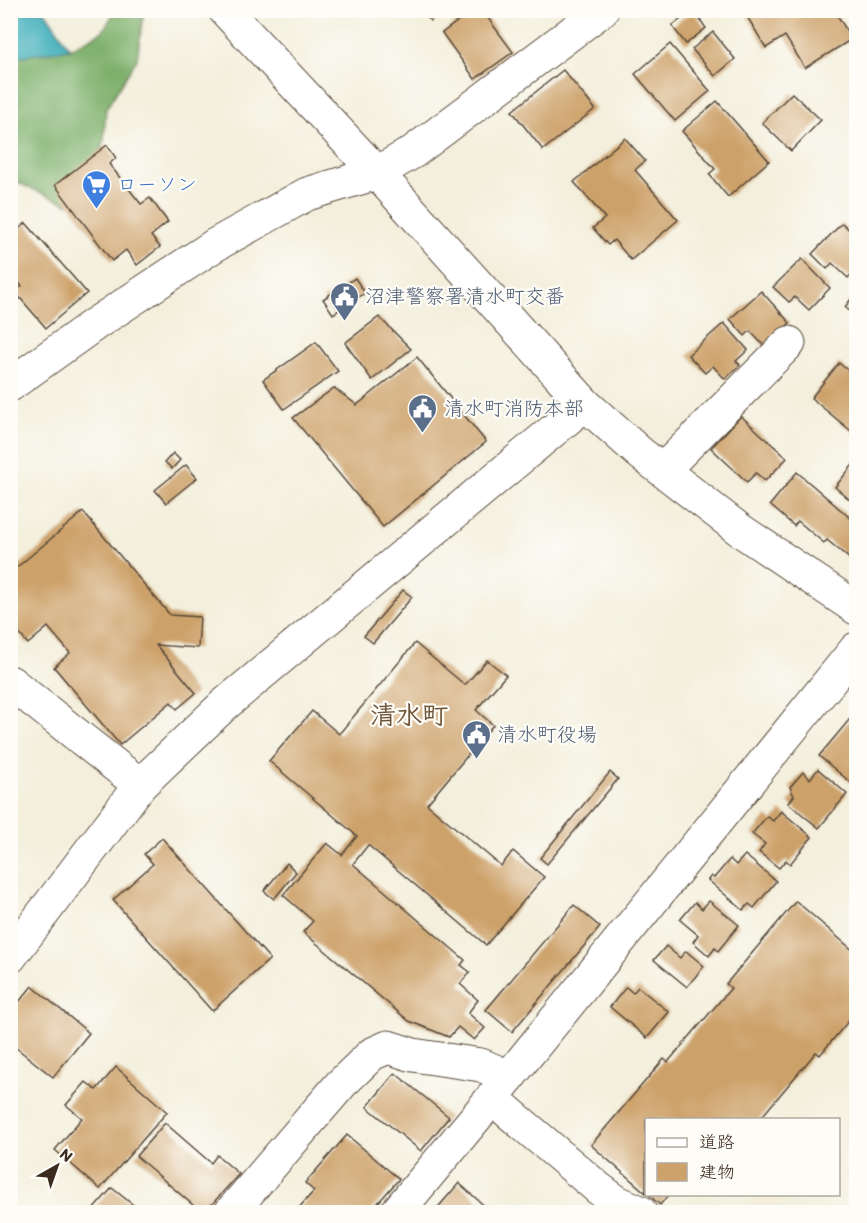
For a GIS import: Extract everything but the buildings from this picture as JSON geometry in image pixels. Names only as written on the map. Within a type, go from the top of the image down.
[{"type":"street","points":[[225,10],[377,173],[585,404],[640,453],[740,530],[856,608]]},
{"type":"street","points":[[10,385],[94,324],[215,245],[308,194],[377,173],[413,152],[602,10]]},
{"type":"street","points":[[663,470],[789,343]]},
{"type":"street","points":[[10,957],[140,785],[224,705],[585,404]]},
{"type":"street","points":[[397,1212],[856,649]]},
{"type":"street","points":[[10,682],[140,785]]},
{"type":"street","points":[[231,1212],[340,1084],[372,1054],[388,1047],[413,1055],[481,1065],[598,1188],[617,1202],[640,1212]]},
{"type":"green space","points":[[115,11],[144,11],[137,59],[106,109],[104,140],[92,174],[68,204],[11,180],[11,58],[70,49],[103,31]]},
{"type":"water","points":[[11,10],[45,11],[70,49],[11,58]]},
{"type":"place","name":"ローソン","points":[[96,210]]},
{"type":"place","name":"沼津警察署清水町交番","points":[[344,322]]},
{"type":"place","name":"清水町消防本部","points":[[423,434]]},
{"type":"place","name":"清水町役場","points":[[476,760]]},
{"type":"district","name":"清水町","points":[[409,715]]}]
